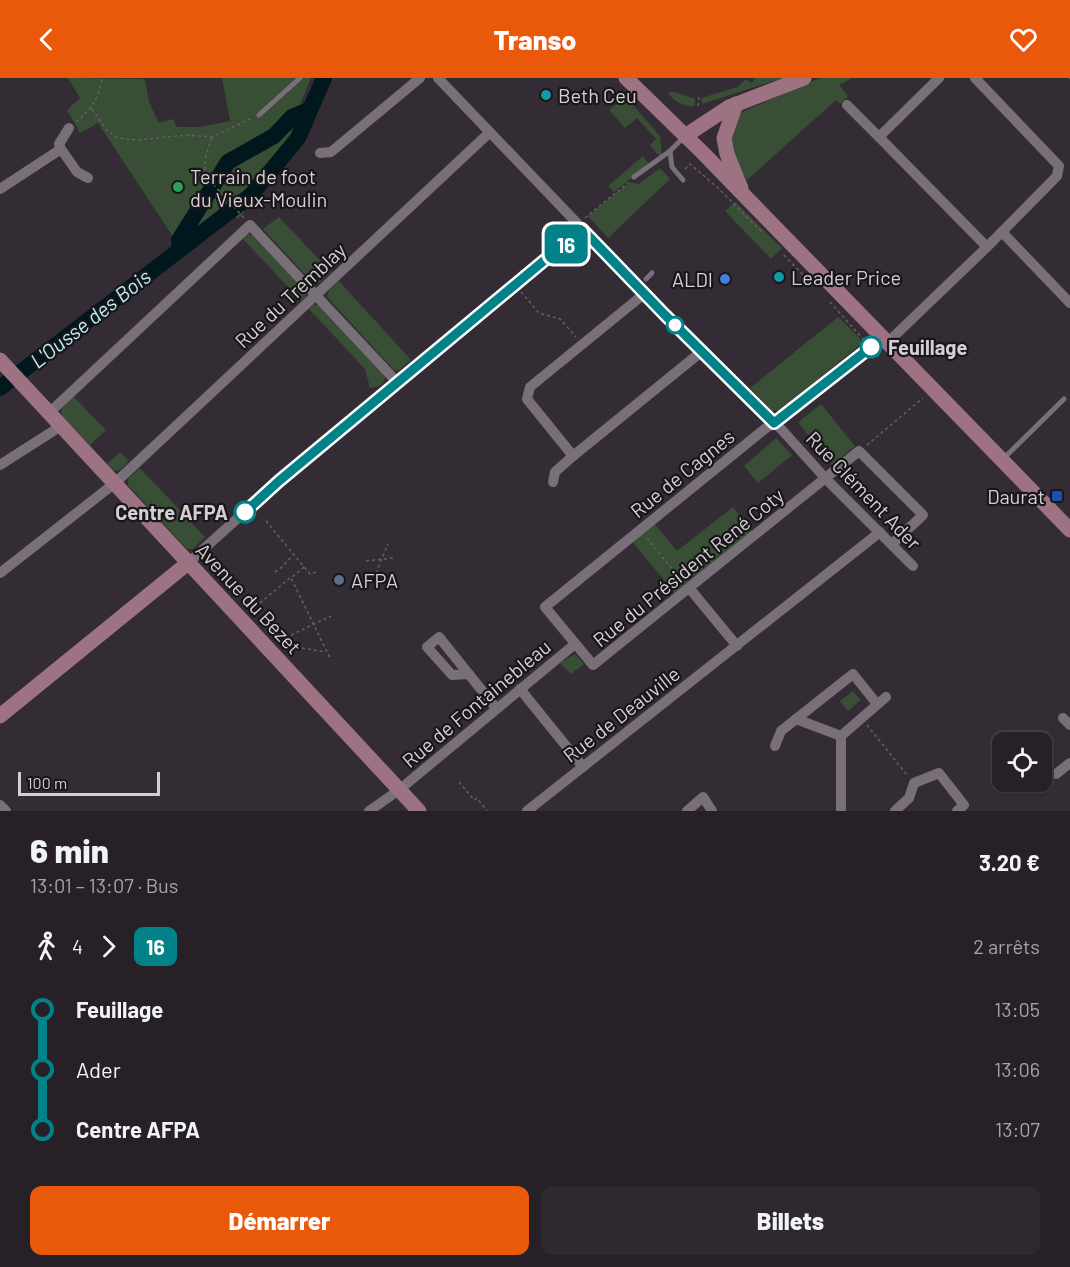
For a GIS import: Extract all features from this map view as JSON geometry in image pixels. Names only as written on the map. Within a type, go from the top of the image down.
[{"type":"street","points":[[320,153],[331,152],[420,78]]},
{"type":"street","name":"Rue Clément Ader","points":[[438,78],[644,294],[914,566]]},
{"type":"street","points":[[627,78],[1069,527]]},
{"type":"street","points":[[685,136],[736,104],[804,78]]},
{"type":"street","points":[[879,137],[939,78]]},
{"type":"street","name":"Rue de Cagnes","points":[[575,644],[545,607],[865,351],[884,341],[987,247],[1057,176],[1059,166],[975,78]]},
{"type":"street","points":[[736,104],[724,138],[727,154],[746,199]]},
{"type":"street","points":[[847,105],[987,247]]},
{"type":"street","points":[[69,129],[58,144],[77,172],[88,177]]},
{"type":"street","name":"Rue du Tremblay","points":[[0,573],[115,483],[489,133]]},
{"type":"street","points":[[0,189],[61,149]]},
{"type":"street","points":[[49,413],[250,225],[398,383]]},
{"type":"street","points":[[0,716],[188,563],[279,481],[515,285],[580,227]]},
{"type":"street","points":[[1002,232],[1070,303]]},
{"type":"street","points":[[573,456],[527,399],[530,387],[644,294]]},
{"type":"street","points":[[553,482],[555,472],[573,456],[701,352]]},
{"type":"street","name":"Avenue du Bezet","points":[[10,370],[419,811]]},
{"type":"street","points":[[0,465],[61,426]]},
{"type":"street","points":[[859,451],[923,515],[892,544]]},
{"type":"street","name":"Rue du Président René Coty","points":[[575,644],[593,665],[688,591],[859,451]]},
{"type":"street","name":"Rue de Deauville","points":[[527,811],[880,532]]},
{"type":"street","points":[[688,591],[737,646]]},
{"type":"street","name":"Rue de Fontainebleau","points":[[369,811],[399,790],[575,644]]},
{"type":"street","points":[[469,674],[496,708]]},
{"type":"street","points":[[775,746],[781,731],[853,674],[882,701],[841,736],[841,811]]},
{"type":"street","points":[[520,689],[583,766]]},
{"type":"street","points":[[796,719],[841,736]]},
{"type":"street","points":[[1056,774],[1070,763]]},
{"type":"street","points":[[895,811],[909,798],[914,783],[939,773],[964,805],[957,811]]},
{"type":"street","points":[[687,811],[703,797],[712,811]]},
{"type":"street","points":[[0,805],[6,811]]},
{"type":"lane","points":[[259,115],[300,78]]},
{"type":"lane","points":[[634,177],[670,151],[685,136]]},
{"type":"lane","points":[[670,151],[672,167],[683,180]]},
{"type":"lane","points":[[646,279],[652,273]]},
{"type":"lane","points":[[1001,460],[1064,399]]},
{"type":"path","points":[[69,129],[92,109],[102,78]]},
{"type":"path","points":[[698,106],[699,96]]},
{"type":"path","points":[[92,109],[106,129],[117,138],[138,140],[187,135],[212,137],[259,115]]},
{"type":"path","points":[[212,137],[204,170],[207,178],[201,184],[204,186],[210,181],[240,213]]},
{"type":"path","points":[[690,164],[717,187],[763,234]]},
{"type":"path","points":[[580,227],[630,182],[635,182],[634,177]]},
{"type":"path","points":[[780,251],[813,284]]},
{"type":"path","points":[[515,285],[539,313],[560,319],[582,344]]},
{"type":"path","points":[[825,297],[860,334],[865,351]]},
{"type":"path","points":[[859,451],[933,390]]},
{"type":"path","points":[[266,521],[310,574],[317,572]]},
{"type":"path","points":[[640,530],[688,591]]},
{"type":"path","points":[[376,573],[388,544]]},
{"type":"path","points":[[275,572],[294,555]]},
{"type":"path","points":[[366,561],[393,558]]},
{"type":"path","points":[[260,603],[304,567]]},
{"type":"path","points":[[291,578],[331,660]]},
{"type":"path","points":[[291,635],[331,616]]},
{"type":"path","points":[[302,648],[327,652]]},
{"type":"path","points":[[861,718],[914,783]]},
{"type":"path","points":[[459,782],[474,800],[477,798],[487,811]]},
{"type":"green space","points":[[68,78],[145,79],[149,102],[159,123],[173,119],[177,127],[200,127],[230,121],[222,78],[311,78],[290,130],[297,137],[241,205],[244,212],[238,219],[233,214],[183,252],[98,123],[80,133],[67,110],[80,98]]},
{"type":"green space","points":[[756,78],[783,78],[702,104],[701,98],[738,87],[746,79],[751,83]]},
{"type":"green space","points":[[820,78],[852,78],[839,85],[848,96],[840,104],[836,100],[747,180],[737,166],[730,132],[742,112]]},
{"type":"green space","points":[[671,91],[695,99],[695,106],[683,105],[668,94]]},
{"type":"green space","points":[[626,97],[660,136],[662,155],[658,155],[650,145],[656,139],[637,118],[625,128],[609,110]]},
{"type":"green space","points":[[643,156],[649,164],[614,192],[608,186]]},
{"type":"green space","points":[[660,168],[670,179],[608,238],[588,216],[630,182],[639,184]]},
{"type":"green space","points":[[735,202],[782,248],[771,259],[725,211]]},
{"type":"green space","points":[[279,217],[331,272],[319,283],[314,284],[263,229]]},
{"type":"green space","points":[[248,234],[254,235],[306,292],[306,297],[301,301],[243,239]]},
{"type":"green space","points":[[339,281],[411,360],[398,371],[394,370],[327,297],[329,290]]},
{"type":"green space","points":[[313,305],[319,305],[385,376],[383,383],[370,388],[365,369],[309,309]]},
{"type":"green space","points":[[838,317],[860,338],[861,344],[780,410],[772,411],[750,388]]},
{"type":"green space","points":[[74,397],[106,430],[90,445],[61,415],[62,408]]},
{"type":"green space","points":[[821,404],[855,446],[832,465],[798,422]]},
{"type":"green space","points":[[776,438],[792,455],[758,483],[744,466]]},
{"type":"green space","points":[[120,452],[129,461],[120,470],[114,471],[107,464]]},
{"type":"green space","points":[[140,468],[205,537],[193,549],[187,549],[128,485],[128,479]]},
{"type":"green space","points":[[733,507],[752,531],[679,598],[630,539],[652,521],[677,551]]},
{"type":"green space","points":[[575,654],[584,664],[571,674],[560,663]]},
{"type":"green space","points":[[853,691],[861,700],[848,711],[840,701]]},
{"type":"waterway","name":"L'Ousse des Bois","points":[[0,388],[251,195],[298,138],[324,78]]},
{"type":"waterway","name":"L'Ousse des Bois","points":[[180,249],[179,240],[228,162],[274,136],[292,117],[309,110]]},
{"type":"bus line","name":"16","points":[[245,512],[279,481],[582,229],[701,352],[774,423],[871,347]]},
{"type":"place","name":"Beth Ceu","points":[[546,95]]},
{"type":"place","name":"Terrain de foot du Vieux-Moulin","points":[[178,187]]},
{"type":"place","name":"Leader Price","points":[[779,277]]},
{"type":"place","name":"ALDI","points":[[725,279]]},
{"type":"place","name":"Feuillage","points":[[871,347]]},
{"type":"place","name":"Daurat","points":[[1057,496]]},
{"type":"place","name":"Centre AFPA","points":[[245,512]]},
{"type":"place","name":"AFPA","points":[[339,580]]}]
